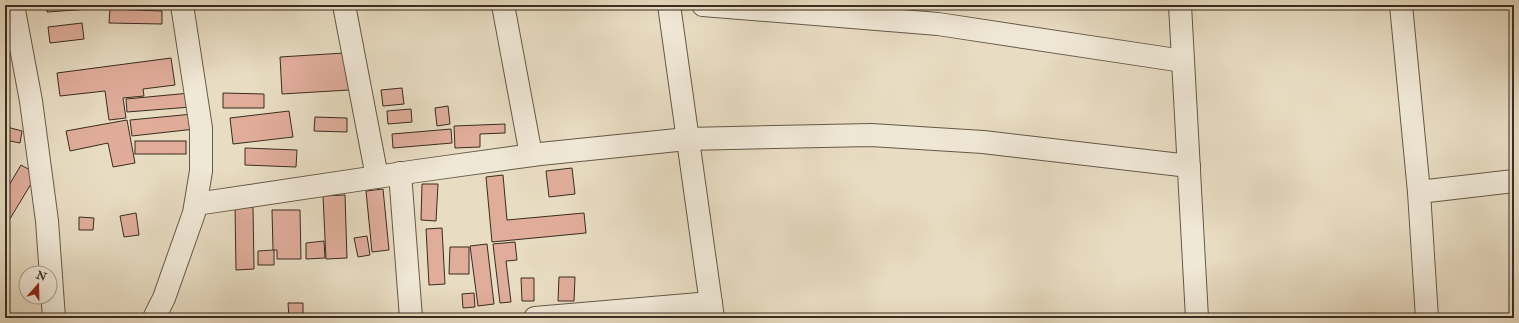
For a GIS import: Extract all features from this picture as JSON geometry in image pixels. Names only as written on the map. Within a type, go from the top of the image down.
[{"type":"street","points":[[13,5],[31,101],[48,221],[54,318]]},
{"type":"street","points":[[154,318],[164,298],[194,213],[201,171],[201,128],[182,5]]},
{"type":"street","points":[[344,5],[377,177]]},
{"type":"street","points":[[503,5],[531,155]]},
{"type":"street","points":[[535,318],[712,310],[669,5]]},
{"type":"street","points":[[704,5],[938,24],[1183,61]]},
{"type":"street","points":[[1180,5],[1198,318]]},
{"type":"street","points":[[1402,5],[1419,192],[1427,318]]},
{"type":"street","points":[[196,204],[531,155],[687,139],[871,135],[983,142],[1189,166]]},
{"type":"street","points":[[400,173],[411,318]]},
{"type":"street","points":[[1419,192],[1514,181]]},
{"type":"building","points":[[47,5],[118,5],[118,7],[47,12]]},
{"type":"building","points":[[110,9],[162,11],[162,24],[109,23]]},
{"type":"building","points":[[82,23],[84,39],[50,43],[48,27]]},
{"type":"building","points":[[344,53],[349,90],[282,94],[280,57]]},
{"type":"building","points":[[171,58],[175,85],[143,89],[144,96],[123,98],[126,118],[109,120],[105,91],[60,96],[57,73]]},
{"type":"building","points":[[402,88],[404,104],[383,106],[381,90]]},
{"type":"building","points":[[190,93],[191,107],[127,112],[126,99]]},
{"type":"building","points":[[223,93],[264,94],[264,108],[223,108]]},
{"type":"building","points":[[5,105],[8,105],[6,117],[5,117]]},
{"type":"building","points":[[448,106],[450,124],[437,126],[435,108]]},
{"type":"building","points":[[411,109],[412,122],[388,124],[387,111]]},
{"type":"building","points":[[289,111],[293,137],[233,144],[230,118]]},
{"type":"building","points":[[193,114],[195,129],[132,136],[130,120]]},
{"type":"building","points":[[315,117],[347,118],[347,132],[314,131]]},
{"type":"building","points":[[127,120],[135,163],[113,167],[108,143],[70,151],[66,131]]},
{"type":"building","points":[[505,124],[505,133],[480,134],[480,147],[455,148],[454,126]]},
{"type":"building","points":[[7,127],[22,131],[20,143],[5,140]]},
{"type":"building","points":[[451,129],[452,143],[393,148],[392,134]]},
{"type":"building","points":[[135,141],[186,141],[186,154],[135,154]]},
{"type":"building","points":[[245,148],[297,150],[296,167],[245,165]]},
{"type":"building","points":[[21,165],[37,174],[5,227],[5,192]]},
{"type":"building","points":[[572,168],[575,194],[549,197],[546,171]]},
{"type":"building","points":[[503,175],[507,220],[584,213],[586,233],[492,242],[486,177]]},
{"type":"building","points":[[422,184],[438,184],[436,221],[421,220]]},
{"type":"building","points":[[383,189],[389,250],[372,252],[366,191]]},
{"type":"building","points":[[345,195],[347,258],[326,259],[323,196]]},
{"type":"building","points":[[235,207],[253,207],[254,269],[236,270]]},
{"type":"building","points":[[272,210],[300,210],[301,259],[277,259],[277,250],[273,250]]},
{"type":"building","points":[[136,213],[139,235],[124,237],[120,216]]},
{"type":"building","points":[[79,217],[94,218],[93,230],[79,230]]},
{"type":"building","points":[[442,228],[445,284],[429,285],[426,229]]},
{"type":"building","points":[[5,229],[10,231],[5,242]]},
{"type":"building","points":[[367,236],[370,255],[358,257],[354,238]]},
{"type":"building","points":[[324,241],[325,258],[306,259],[306,243]]},
{"type":"building","points":[[515,242],[517,260],[506,261],[511,302],[500,303],[493,244]]},
{"type":"building","points":[[487,244],[494,304],[478,306],[470,246]]},
{"type":"building","points":[[450,247],[469,247],[469,274],[449,274]]},
{"type":"building","points":[[274,250],[274,265],[258,265],[258,251]]},
{"type":"building","points":[[559,277],[575,277],[574,301],[558,301]]},
{"type":"building","points":[[521,278],[534,278],[534,301],[522,301]]},
{"type":"building","points":[[474,293],[475,307],[463,308],[462,294]]},
{"type":"building","points":[[288,303],[303,303],[303,318],[289,318]]}]
